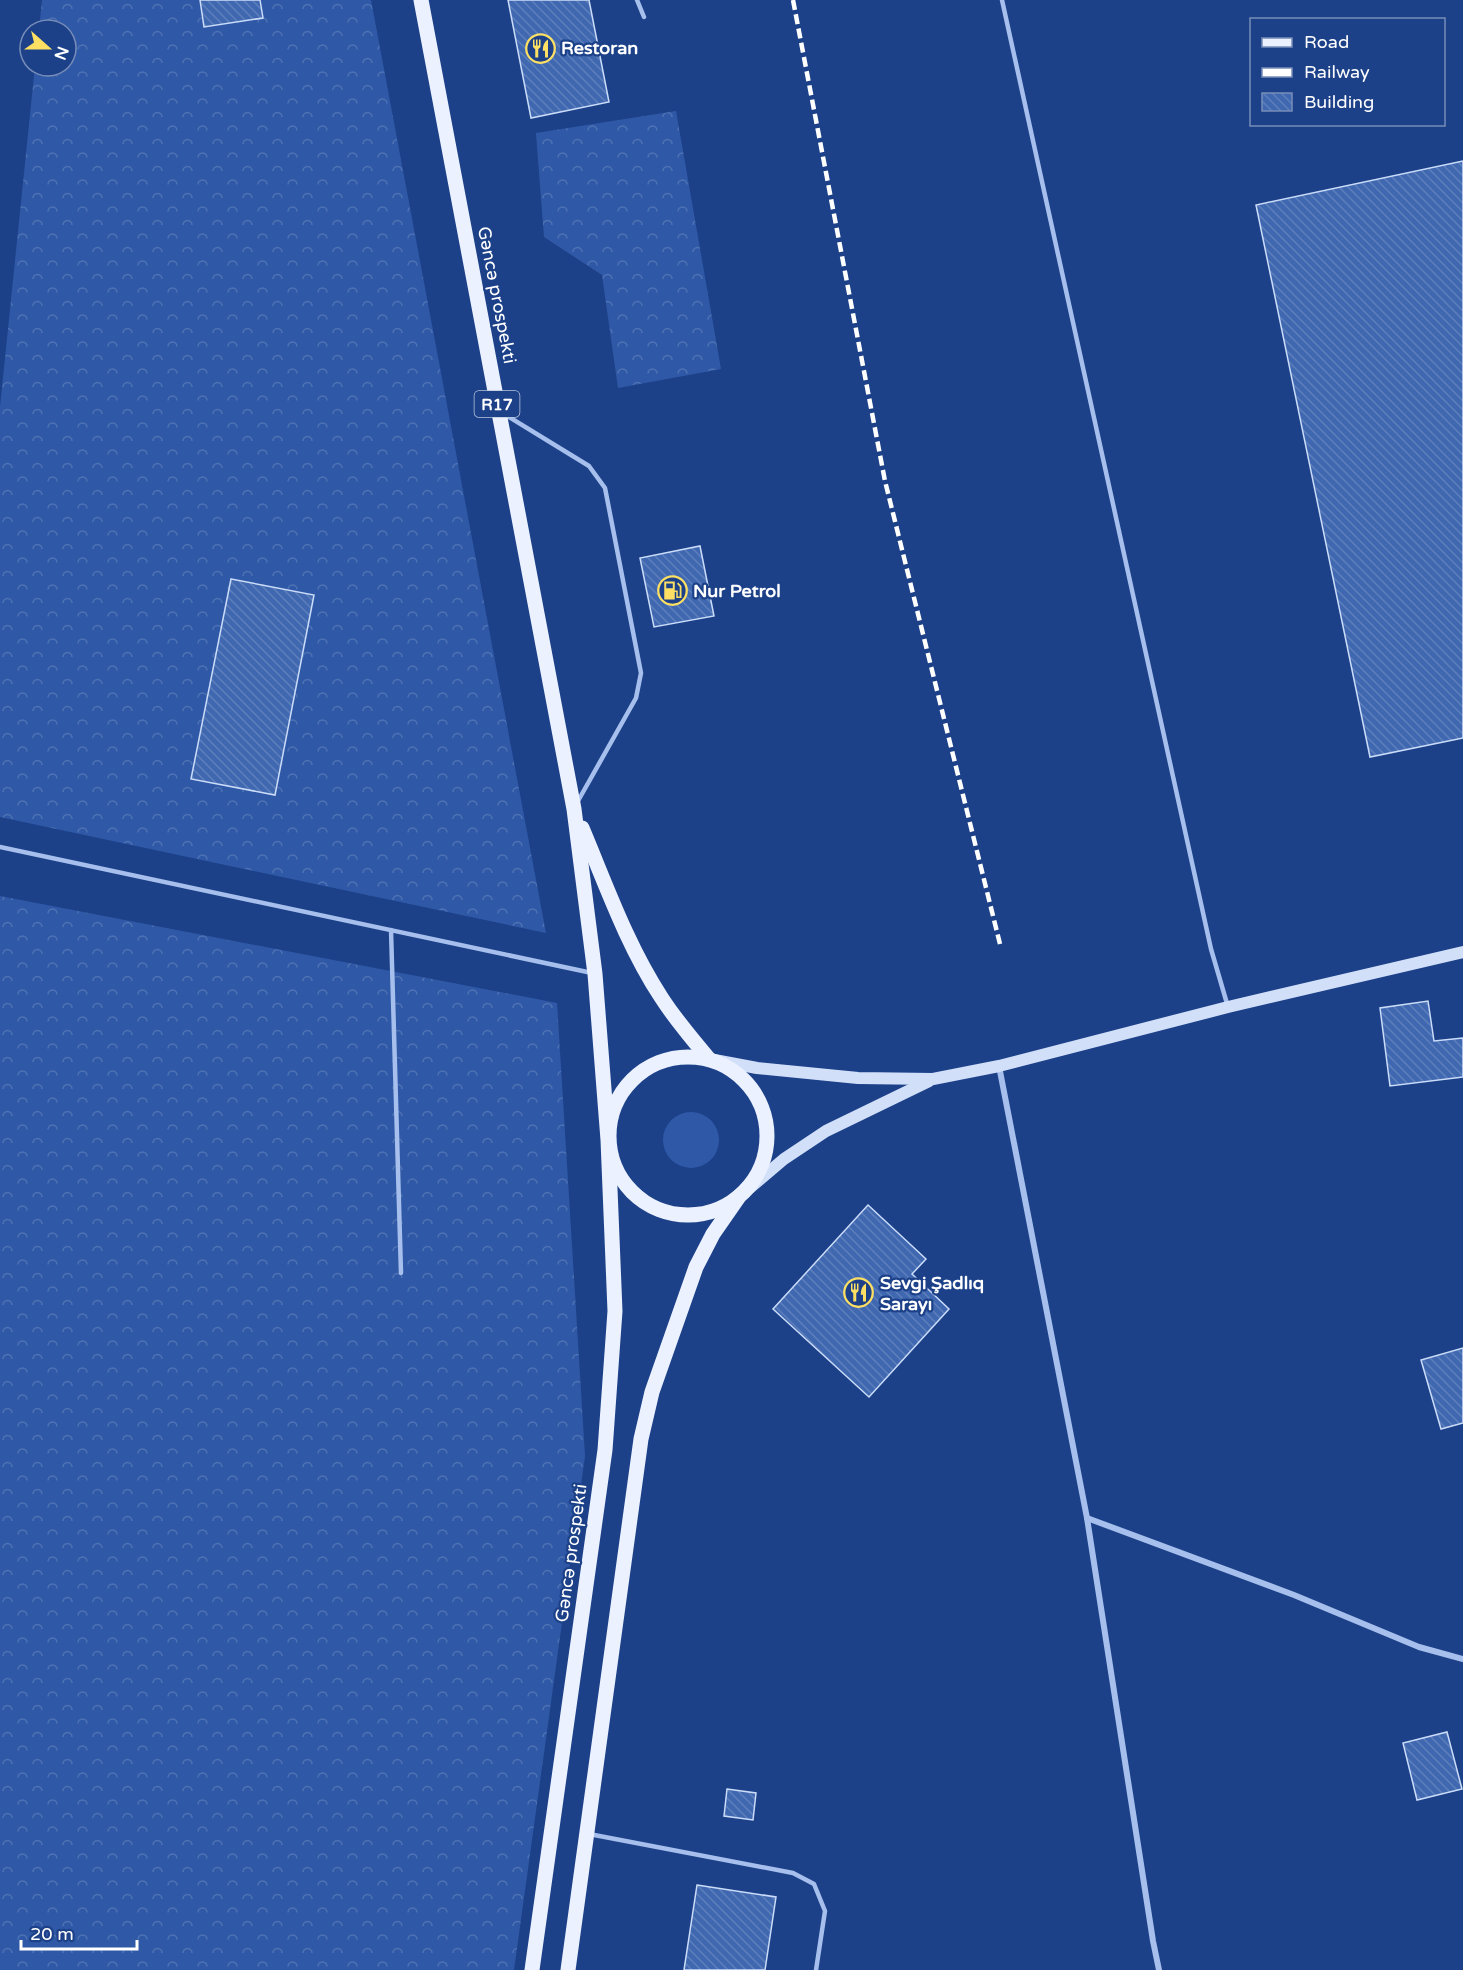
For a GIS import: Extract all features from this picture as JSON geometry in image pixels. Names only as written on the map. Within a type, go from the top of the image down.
[{"type":"main road","name":"Gəncə prospekti","points":[[422,0],[574,809]]},
{"type":"main road","points":[[574,809],[595,974],[609,1140],[614,1164],[626,1186],[644,1203],[666,1213],[691,1216],[716,1211],[738,1198],[784,1160],[826,1131],[933,1079]]},
{"type":"main road","points":[[568,1970],[641,1439],[652,1392],[696,1267],[712,1234],[754,1180],[765,1157],[768,1132],[763,1108],[751,1086],[732,1069],[709,1059],[681,1026],[660,995],[634,951],[574,809]]},
{"type":"main road","points":[[609,1140],[611,1115],[621,1092],[639,1074],[660,1061],[685,1056],[757,1068],[858,1078],[933,1079],[999,1066],[1228,1007],[1463,952]]},
{"type":"main road","name":"Gəncə prospekti","points":[[532,1970],[605,1450],[615,1311],[609,1140]]},
{"type":"street","points":[[999,1066],[1087,1518],[1159,1970]]},
{"type":"street","points":[[1087,1518],[1294,1594],[1419,1647],[1463,1659]]},
{"type":"lane","points":[[637,0],[644,17]]},
{"type":"lane","points":[[1002,0],[1211,949],[1228,1007]]},
{"type":"lane","points":[[499,411],[589,466],[605,488],[639,662],[641,673],[636,698],[574,809]]},
{"type":"lane","points":[[0,847],[595,974]]},
{"type":"lane","points":[[391,930],[401,1273]]},
{"type":"lane","points":[[587,1834],[793,1873],[814,1884],[825,1911],[816,1970]]},
{"type":"green space","points":[[42,0],[371,0],[546,933],[0,817],[0,407],[34,78],[78,78],[78,18],[40,18]]},
{"type":"green space","points":[[676,111],[721,369],[618,388],[602,275],[544,237],[536,133]]},
{"type":"green space","points":[[0,896],[557,1003],[585,1456],[514,1970],[0,1970]]},
{"type":"green space","points":[[685,1112],[697,1112],[707,1116],[715,1124],[719,1140],[715,1156],[707,1164],[697,1168],[685,1168],[675,1164],[667,1156],[663,1146],[663,1134],[667,1124],[675,1116]]},
{"type":"building","points":[[200,0],[260,0],[263,18],[204,27]]},
{"type":"building","points":[[508,0],[589,0],[609,102],[531,118]]},
{"type":"building","points":[[1463,161],[1463,738],[1370,757],[1256,205]]},
{"type":"building","points":[[700,546],[714,616],[654,627],[640,558]]},
{"type":"building","points":[[231,579],[314,595],[275,795],[191,779]]},
{"type":"building","points":[[1428,1001],[1434,1041],[1463,1038],[1463,1077],[1390,1086],[1380,1008]]},
{"type":"building","points":[[868,1205],[926,1259],[912,1274],[949,1309],[869,1397],[773,1309]]},
{"type":"building","points":[[1463,1348],[1463,1423],[1441,1429],[1421,1360]]},
{"type":"building","points":[[1447,1732],[1462,1789],[1417,1800],[1403,1743]]},
{"type":"building","points":[[727,1789],[756,1793],[753,1820],[724,1816]]},
{"type":"building","points":[[697,1885],[776,1897],[765,1970],[684,1970]]},
{"type":"railway","points":[[793,0],[885,481],[1000,944]]},
{"type":"place","name":"Restoran","points":[[540,48]]},
{"type":"place","name":"Nur Petrol","points":[[672,591]]},
{"type":"place","name":"Sevgi Şadlıq Sarayı","points":[[859,1293]]}]
